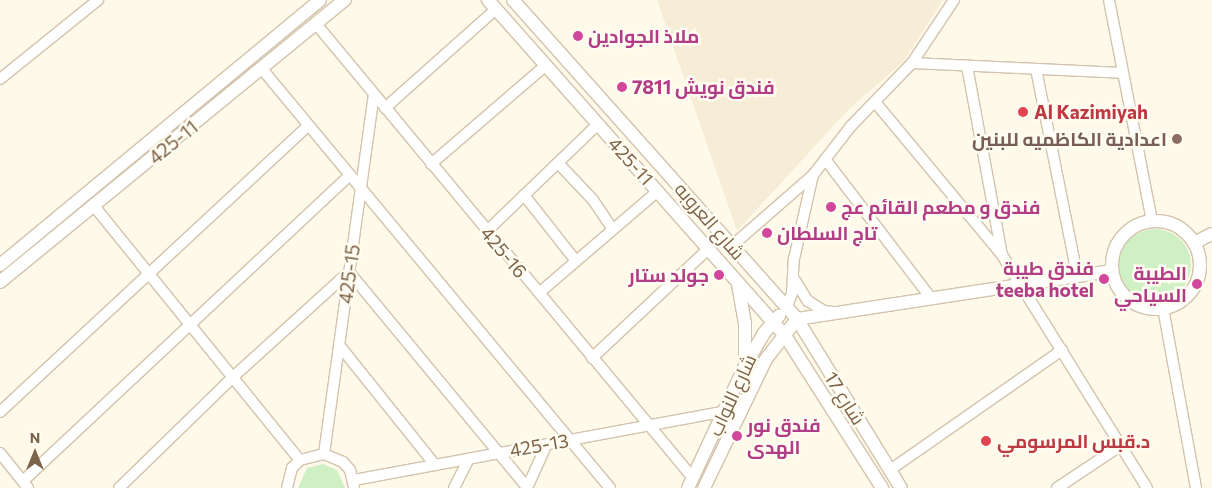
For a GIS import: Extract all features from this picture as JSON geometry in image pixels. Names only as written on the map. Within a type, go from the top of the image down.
[{"type":"street","points":[[0,79],[98,0]]},
{"type":"street","name":"425-11","points":[[0,265],[320,0]]},
{"type":"street","name":"425-11","points":[[0,282],[317,25],[345,0]]},
{"type":"street","name":"شارع العروبه","points":[[512,0],[786,309]]},
{"type":"street","points":[[734,244],[814,175],[825,159],[912,63],[954,0]]},
{"type":"street","points":[[1109,0],[1152,221]]},
{"type":"street","points":[[385,108],[492,4]]},
{"type":"street","name":"425-11","points":[[492,4],[774,321]]},
{"type":"street","name":"425-16","points":[[317,25],[648,425],[690,483]]},
{"type":"street","points":[[912,63],[1122,73]]},
{"type":"street","points":[[431,164],[546,65]]},
{"type":"street","points":[[967,66],[1002,255]]},
{"type":"street","points":[[262,69],[570,440],[606,486]]},
{"type":"street","points":[[1036,69],[1077,275]]},
{"type":"street","name":"425-15","points":[[324,454],[374,95]]},
{"type":"street","points":[[875,102],[1002,255],[1022,284],[1147,488]]},
{"type":"street","points":[[487,230],[598,124]]},
{"type":"street","points":[[0,412],[308,126]]},
{"type":"street","points":[[825,159],[931,298]]},
{"type":"street","points":[[558,163],[593,200],[612,228]]},
{"type":"street","points":[[0,453],[26,485],[350,175]]},
{"type":"street","points":[[786,309],[793,278],[794,259],[814,175]]},
{"type":"street","points":[[539,293],[612,228],[658,191]]},
{"type":"street","points":[[524,195],[576,261]]},
{"type":"street","points":[[94,206],[300,460]]},
{"type":"street","points":[[1152,221],[1176,226],[1194,243],[1200,270],[1195,284],[1187,295],[1163,308],[1140,306],[1129,300],[1115,282],[1112,271],[1112,259],[1121,237],[1130,229],[1152,221]]},
{"type":"street","points":[[1194,243],[1212,234]]},
{"type":"street","points":[[592,358],[709,248]]},
{"type":"street","points":[[797,320],[1112,271]]},
{"type":"street","points":[[119,488],[233,377],[349,272],[527,487],[547,444]]},
{"type":"street","points":[[793,278],[802,294],[816,307],[840,312]]},
{"type":"street","points":[[738,281],[745,323],[745,366]]},
{"type":"street","points":[[1163,308],[1196,488]]},
{"type":"street","name":"شارع 17","points":[[786,309],[797,320],[901,488]]},
{"type":"street","name":"شارع النواب","points":[[690,483],[745,366],[774,321],[786,309]]},
{"type":"street","name":"شارع النواب","points":[[704,488],[759,372],[784,334],[797,320]]},
{"type":"street","name":"شارع 17","points":[[774,321],[882,488]]},
{"type":"street","points":[[339,346],[435,465]]},
{"type":"street","points":[[890,470],[1062,350]]},
{"type":"street","name":"425-13","points":[[354,484],[468,458],[725,411]]},
{"type":"street","points":[[1057,488],[1120,446]]},
{"type":"street","points":[[286,488],[292,468],[300,460],[324,454],[343,462],[354,484]]},
{"type":"street","points":[[454,488],[468,458]]},
{"type":"shaded area","points":[[657,0],[943,0],[903,62],[848,110],[737,231]]},
{"type":"green space","points":[[1155,229],[1175,235],[1185,245],[1191,265],[1185,285],[1175,295],[1155,301],[1135,295],[1125,285],[1119,265],[1125,245],[1135,235]]},
{"type":"green space","points":[[323,464],[337,470],[345,488],[298,488],[307,468]]},
{"type":"place","name":"ملاذ الجوادين","points":[[578,36]]},
{"type":"place","name":"فندق نويش 7811","points":[[622,87]]},
{"type":"place","name":"Al Kazimiyah","points":[[1023,112]]},
{"type":"place","name":"اعدادية الكاظميه للبنين","points":[[1177,139]]},
{"type":"place","name":"فندق و مطعم القائم عج","points":[[831,207]]},
{"type":"place","name":"تاج السلطان","points":[[767,233]]},
{"type":"place","name":"جولد ستار","points":[[719,275]]},
{"type":"place","name":"فندق طيبة teeba hotel","points":[[1104,279]]},
{"type":"place","name":"الطيبة السياحي","points":[[1197,284]]},
{"type":"place","name":"فندق نور الهدى","points":[[737,436]]},
{"type":"place","name":"د.قبس المرسومي","points":[[986,441]]}]
